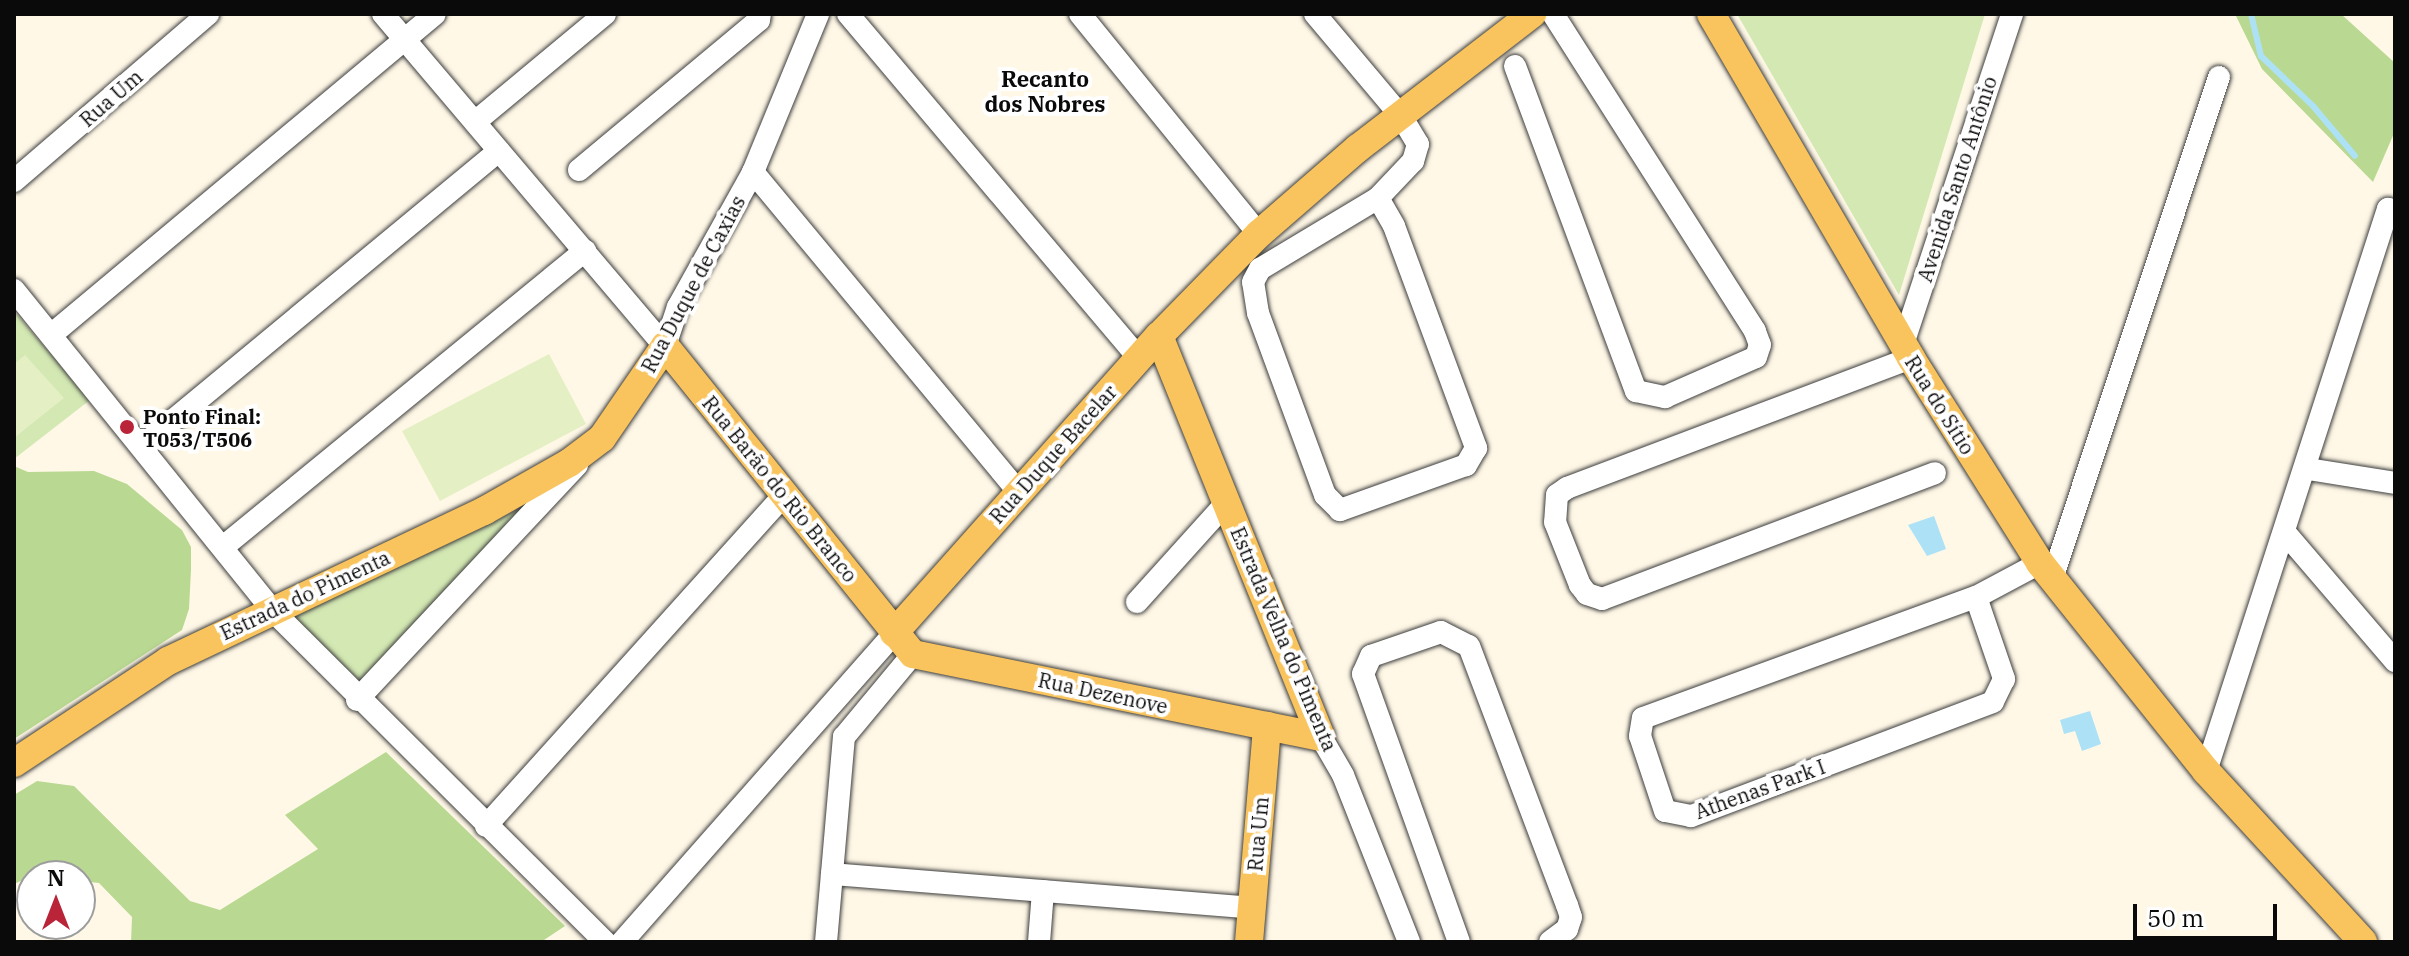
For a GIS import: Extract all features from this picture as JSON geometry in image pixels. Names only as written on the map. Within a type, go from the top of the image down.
[{"type":"main road","name":"Rua Duque Bacelar","points":[[894,633],[1159,336],[1259,234],[1401,116],[1532,14]]},
{"type":"main road","name":"Rua do Sítio","points":[[1711,14],[1907,351],[2046,571],[2206,771],[2363,942]]},
{"type":"main road","name":"Estrada Velha do Pimenta","points":[[1159,336],[1321,737]]},
{"type":"main road","name":"Rua Duque de Caxias","points":[[602,438],[665,346]]},
{"type":"main road","name":"Rua Barão do Rio Branco","points":[[665,346],[894,633]]},
{"type":"main road","name":"Estrada do Pimenta","points":[[14,763],[110,695],[271,609],[504,501],[602,438]]},
{"type":"main road","points":[[894,633],[913,654]]},
{"type":"main road","name":"Rua Dezenove","points":[[913,654],[1321,737]]},
{"type":"main road","name":"Rua Um","points":[[1249,942],[1267,726]]},
{"type":"street","name":"Rua Um","points":[[14,181],[208,14]]},
{"type":"street","points":[[383,14],[665,346]]},
{"type":"street","points":[[51,335],[435,14]]},
{"type":"street","points":[[475,122],[605,14]]},
{"type":"street","points":[[579,170],[759,20],[760,14]]},
{"type":"street","name":"Rua Duque de Caxias","points":[[665,346],[678,307],[753,172],[818,14]]},
{"type":"street","points":[[848,14],[1139,358]]},
{"type":"street","points":[[1080,14],[1259,234]]},
{"type":"street","points":[[1315,14],[1401,116],[1418,153],[1378,198],[1260,269],[1253,282],[1258,313],[1325,495],[1340,510],[1466,465],[1476,448],[1394,226],[1378,198]]},
{"type":"street","points":[[1515,66],[1636,391],[1665,397],[1756,357],[1755,331],[1553,14]]},
{"type":"street","name":"Avenida Santo Antônio","points":[[1907,351],[2012,14]]},
{"type":"street","points":[[2046,571],[2219,77]]},
{"type":"street","points":[[142,446],[499,151]]},
{"type":"street","points":[[753,172],[1019,492]]},
{"type":"street","points":[[2206,771],[2287,535],[2392,211]]},
{"type":"street","points":[[223,547],[585,251]]},
{"type":"street","points":[[14,290],[271,609],[357,700],[605,942]]},
{"type":"street","points":[[1907,351],[1567,488],[1557,495],[1555,522],[1580,585],[1587,594],[1602,599],[1935,473]]},
{"type":"street","name":"Rua Duque de Caxias","points":[[357,700],[602,438]]},
{"type":"street","points":[[2308,469],[2395,483]]},
{"type":"street","points":[[486,826],[785,494]]},
{"type":"street","points":[[1137,602],[1226,503]]},
{"type":"street","points":[[2287,535],[2395,661]]},
{"type":"street","name":"Athenas Park I","points":[[1976,597],[2004,679],[1993,702],[1691,816],[1665,811],[1640,736],[1643,718],[2046,571]]},
{"type":"street","points":[[1459,942],[1363,674],[1371,656],[1441,632],[1469,646],[1567,905],[1567,929],[1550,942]]},
{"type":"street","name":"Rua Duque Bacelar","points":[[622,942],[894,633]]},
{"type":"street","points":[[826,942],[844,737],[913,654]]},
{"type":"street","name":"Estrada Velha do Pimenta","points":[[1321,737],[1343,775],[1409,942]]},
{"type":"street","points":[[832,874],[1252,908]]},
{"type":"street","points":[[1039,942],[1043,891]]},
{"type":"green space","points":[[1737,14],[1985,14],[1899,295]]},
{"type":"green space","points":[[2235,14],[2341,14],[2395,63],[2395,131],[2373,182],[2262,69]]},
{"type":"green space","points":[[14,311],[90,400],[14,459]]},
{"type":"green space","points":[[549,354],[586,424],[440,501],[402,431]]},
{"type":"green space","points":[[25,355],[64,398],[14,438],[14,364]]},
{"type":"green space","points":[[14,466],[28,472],[94,471],[127,484],[182,530],[191,547],[191,570],[189,609],[182,630],[14,739]]},
{"type":"green space","points":[[524,507],[361,682],[288,613]]},
{"type":"green space","points":[[386,752],[565,926],[541,942],[131,942],[132,917],[96,883],[96,860],[16,860],[14,884],[14,795],[37,781],[74,786],[190,901],[220,910],[318,849],[285,815]]},
{"type":"water","points":[[1934,516],[1946,549],[1927,556],[1908,525]]},
{"type":"water","points":[[2090,711],[2101,744],[2082,751],[2075,731],[2064,734],[2060,720]]},
{"type":"waterway","points":[[2251,14],[2261,56],[2313,106],[2355,156]]},
{"type":"place","name":"Ponto Final: T053/T506","points":[[127,427]]},
{"type":"district","name":"Recanto dos Nobres","points":[[1045,90]]}]
